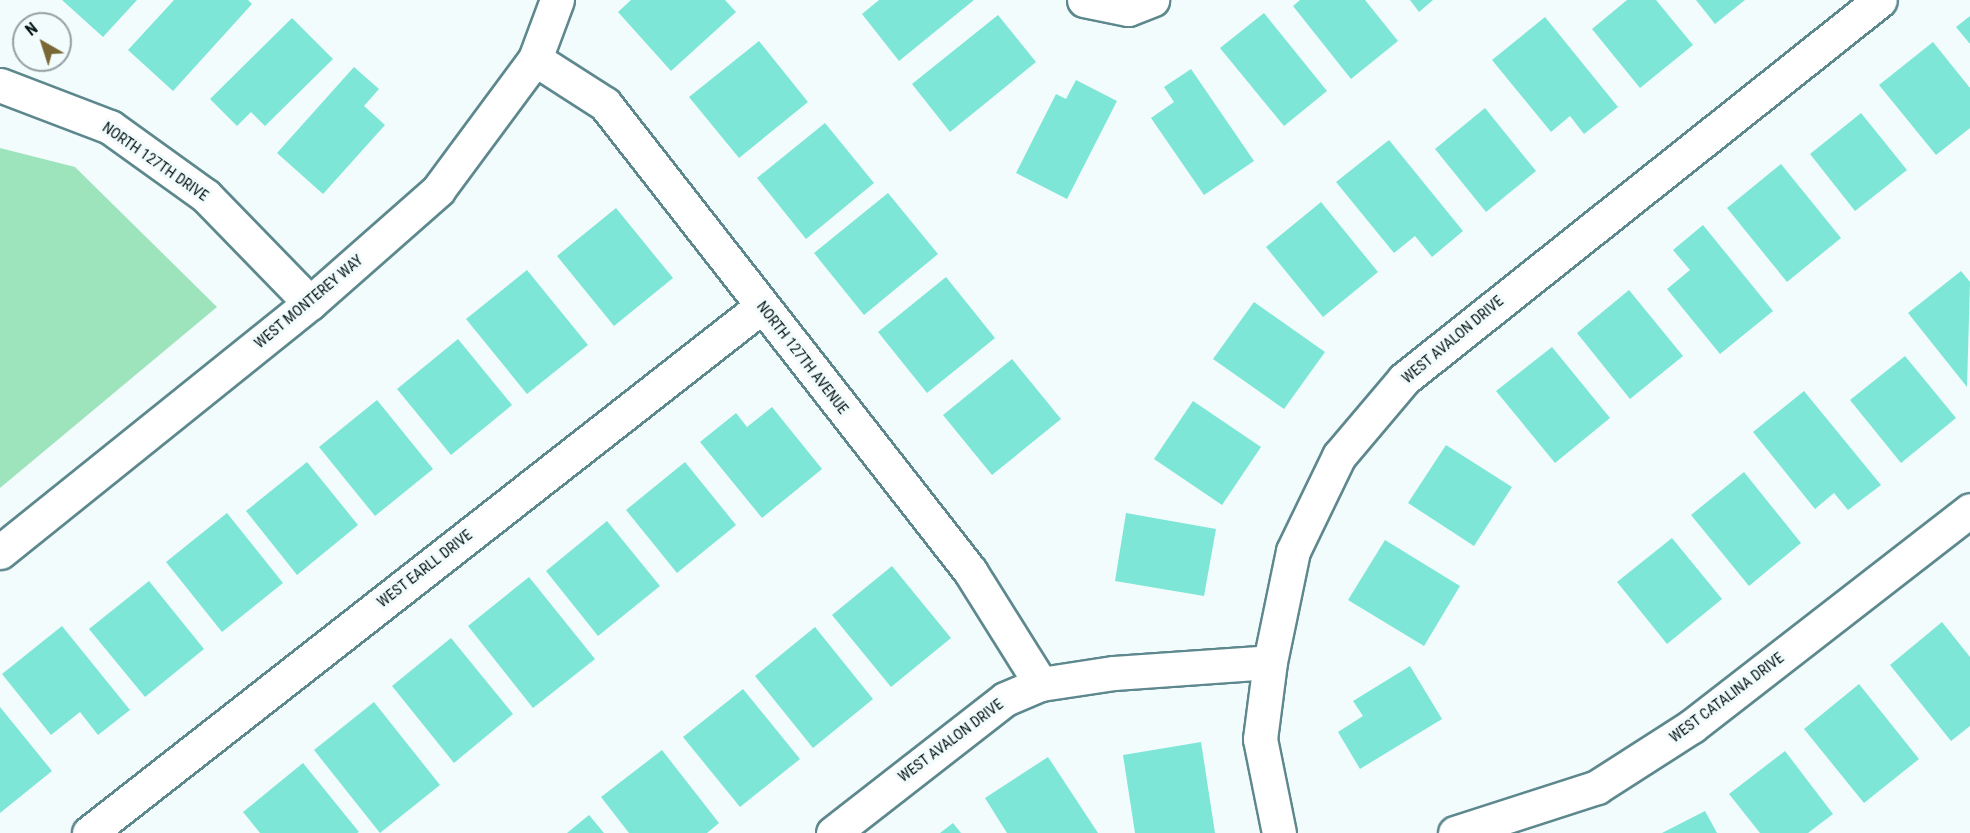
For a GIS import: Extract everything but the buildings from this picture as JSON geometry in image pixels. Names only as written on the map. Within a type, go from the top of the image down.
[{"type":"street","name":"WEST MONTEREY WAY","points":[[0,552],[310,303],[438,190],[535,59],[557,0]]},
{"type":"street","points":[[1084,0],[1140,4]]},
{"type":"street","name":"WEST AVALON DRIVE","points":[[832,833],[1005,699],[1041,684],[1114,673],[1270,662],[1293,551],[1340,456],[1404,379],[1880,0]]},
{"type":"street","name":"NORTH 127TH AVENUE","points":[[535,59],[605,104],[970,571],[1041,684]]},
{"type":"street","name":"NORTH 127TH DRIVE","points":[[0,85],[110,127],[206,196],[310,303]]},
{"type":"street","name":"WEST EARLL DRIVE","points":[[89,833],[762,306]]},
{"type":"street","name":"WEST CATALINA DRIVE","points":[[1455,833],[1507,819],[1607,780],[1692,726],[1970,510]]},
{"type":"street","points":[[1270,662],[1260,739],[1279,833]]},
{"type":"green space","points":[[0,148],[75,167],[217,307],[0,488]]}]
